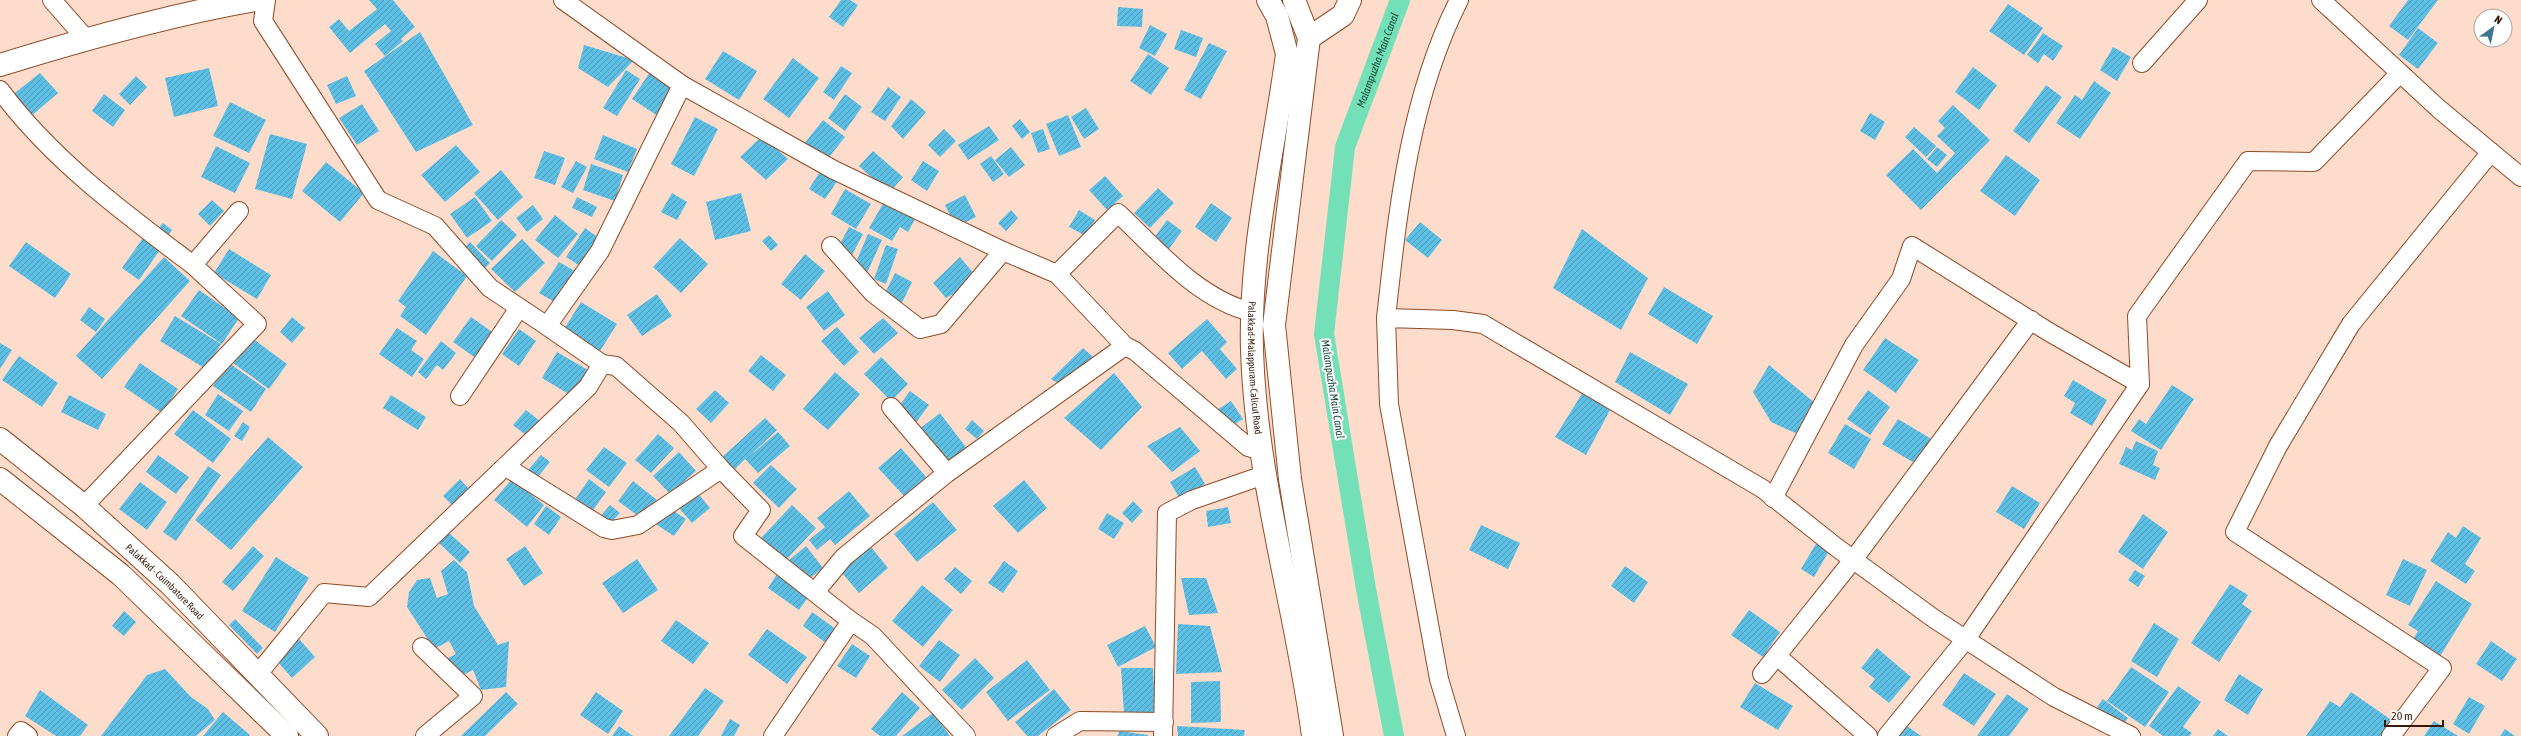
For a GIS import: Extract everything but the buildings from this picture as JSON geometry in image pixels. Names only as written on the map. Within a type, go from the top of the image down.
[{"type":"main road","points":[[0,65],[86,39],[200,10],[255,0]]},
{"type":"main road","name":"Palakkad-Malappuram-Calicut Road","points":[[1268,0],[1278,16],[1287,54],[1264,206],[1252,312],[1252,350],[1260,451],[1313,736]]},
{"type":"main road","name":"Palakkad-Malappuram-Calicut Road","points":[[1294,0],[1309,38],[1274,325],[1290,479],[1332,736]]},
{"type":"main road","points":[[1309,38],[1343,15],[1350,0]]},
{"type":"main road","name":"Palakkad - Coimbatore Road","points":[[0,439],[84,506],[170,584],[315,735]]},
{"type":"main road","points":[[0,480],[121,575],[287,736]]},
{"type":"main road","points":[[149,603],[170,584]]},
{"type":"street","points":[[52,0],[86,39]]},
{"type":"street","points":[[266,0],[263,21],[378,200],[435,226],[490,288],[602,364],[616,366],[681,422],[720,469],[761,510],[743,536],[873,636],[966,736]]},
{"type":"street","points":[[563,0],[682,85],[834,170],[1003,251],[1056,274],[1125,346],[1135,351],[1248,447],[1260,451]]},
{"type":"street","points":[[1456,736],[1439,679],[1389,404],[1386,318],[1400,197],[1422,92],[1447,24],[1459,0]]},
{"type":"street","points":[[2142,63],[2198,0]]},
{"type":"street","points":[[2321,0],[2400,73],[2521,177]]},
{"type":"street","points":[[1285,45],[1309,38]]},
{"type":"street","points":[[1887,736],[1966,639],[2140,384],[2137,316],[2248,161],[2314,162],[2400,73]]},
{"type":"street","points":[[547,326],[600,251],[682,85]]},
{"type":"street","points":[[0,90],[23,120],[115,206],[193,265],[257,324],[84,506]]},
{"type":"street","points":[[2391,736],[2442,668],[2235,532],[2278,446],[2352,324],[2492,152]]},
{"type":"street","points":[[193,265],[239,211]]},
{"type":"street","points":[[1056,274],[1118,213],[1181,274],[1234,308],[1252,312]]},
{"type":"street","points":[[831,246],[873,293],[920,330],[942,324],[1003,251]]},
{"type":"street","points":[[1773,498],[1854,345],[1901,279],[1912,246],[2031,320],[2140,384]]},
{"type":"street","points":[[460,396],[519,308]]},
{"type":"street","points":[[1386,318],[1452,320],[1483,324],[1756,485],[1853,560],[1966,639],[2054,697],[2131,736]]},
{"type":"street","points":[[1762,674],[1853,560],[2031,320]]},
{"type":"street","points":[[815,592],[844,557],[947,473],[1125,346]]},
{"type":"street","points":[[257,675],[324,593],[369,597],[588,387],[602,364]]},
{"type":"street","points":[[891,407],[947,473]]},
{"type":"street","points":[[506,466],[604,528],[612,530],[638,525],[720,469]]},
{"type":"street","points":[[1056,736],[1080,721],[1163,729],[1167,513],[1192,500],[1264,474]]},
{"type":"street","points":[[773,736],[852,621]]},
{"type":"street","points":[[422,647],[473,696],[425,736]]},
{"type":"street","points":[[1777,656],[1868,736]]},
{"type":"street","points":[[17,736],[20,731],[28,736]]},
{"type":"waterway","name":"Malampuzha Main Canal","points":[[1394,736],[1366,589],[1324,334],[1345,147],[1400,0]]}]
